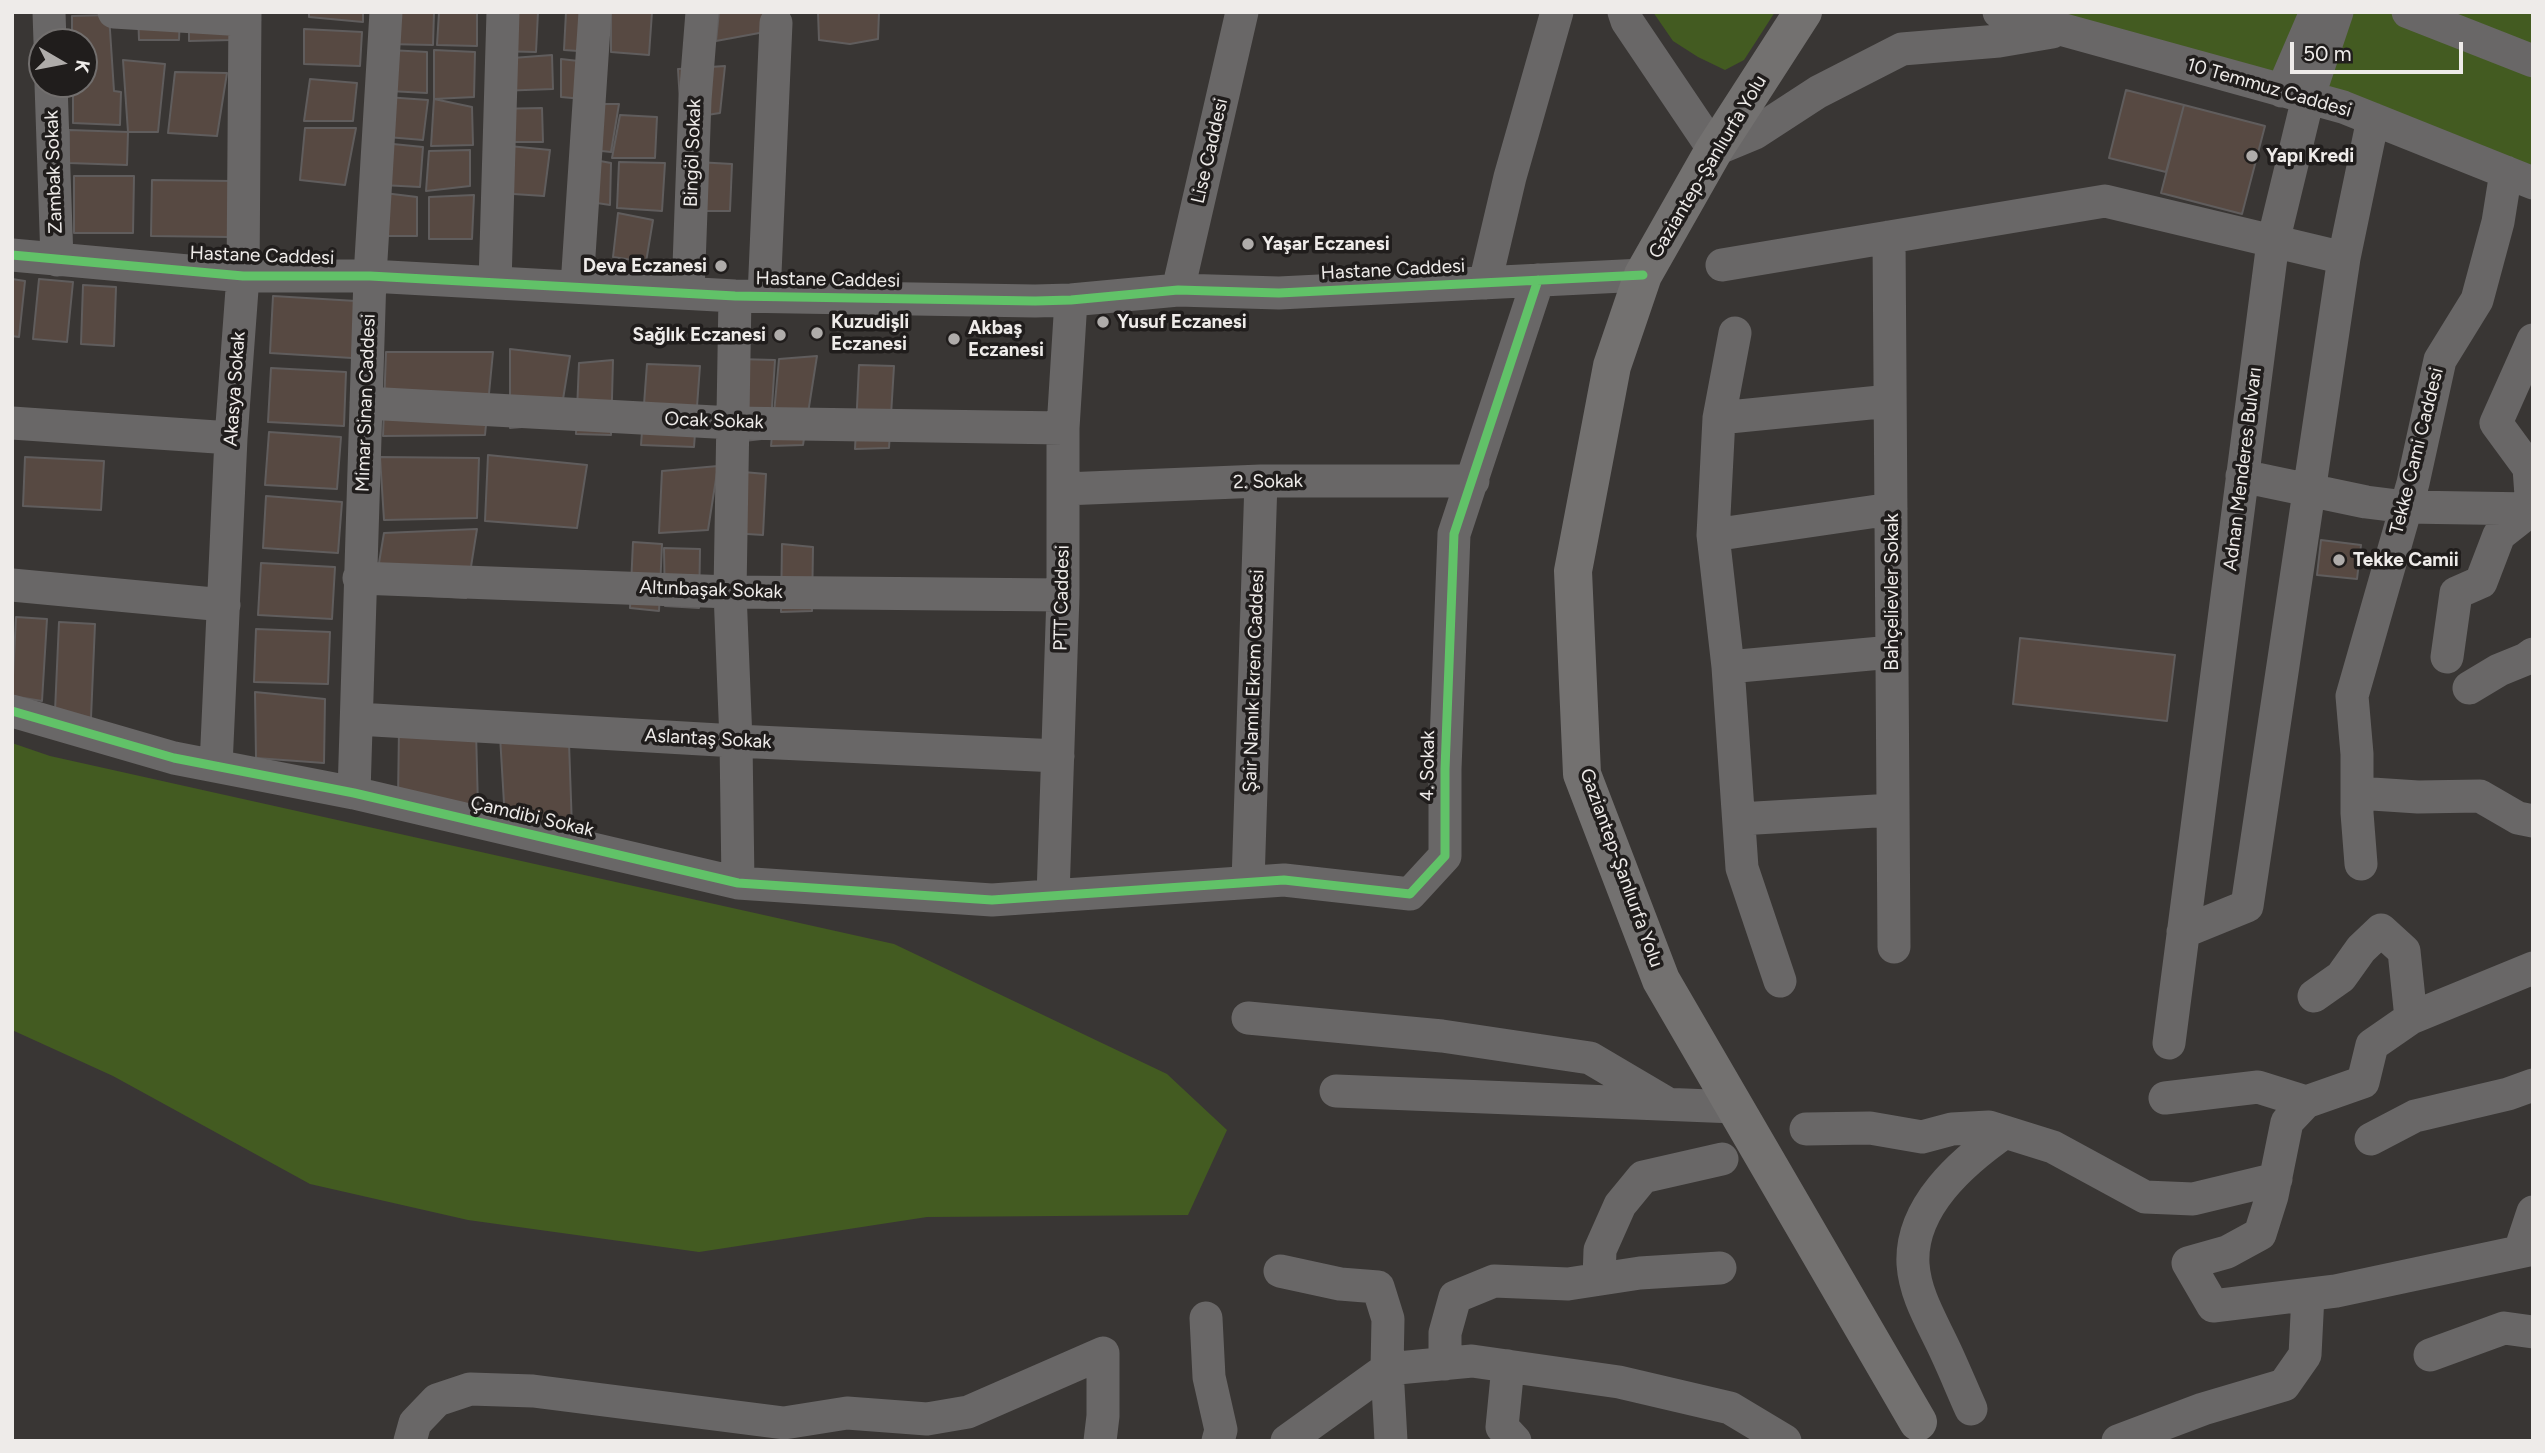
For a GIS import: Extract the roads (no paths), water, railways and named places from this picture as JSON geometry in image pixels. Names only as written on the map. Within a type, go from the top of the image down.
[{"type":"main road","name":"Gaziantep-Şanlıurfa Yolu","points":[[1794,26],[1714,150],[1643,275],[1612,366],[1573,571],[1583,774],[1661,980],[1918,1422]]},
{"type":"street","points":[[114,12],[245,16]]},
{"type":"street","name":"Mimar Sinan Caddesi","points":[[354,793],[370,276],[386,12]]},
{"type":"street","points":[[495,283],[503,12]]},
{"type":"street","points":[[577,286],[595,12]]},
{"type":"street","name":"Bingöl Sokak","points":[[688,293],[695,100],[702,12]]},
{"type":"street","name":"Lise Caddesi","points":[[1178,290],[1242,12]]},
{"type":"street","points":[[1485,283],[1510,177],[1557,12]]},
{"type":"street","points":[[1624,12],[1627,21],[1714,150],[1755,133],[1818,92],[1902,49],[1999,41],[2060,30]]},
{"type":"street","name":"10 Temmuz Caddesi","points":[[1999,12],[2343,107],[2519,177]]},
{"type":"street","points":[[2295,94],[2316,12]]},
{"type":"street","name":"Adnan Menderes Bulvarı","points":[[2169,1043],[2273,242],[2295,94],[2337,12]]},
{"type":"street","points":[[2409,12],[2533,61]]},
{"type":"street","name":"Akasya Sokak","points":[[216,766],[231,438],[243,276],[245,16]]},
{"type":"street","points":[[738,883],[730,592],[733,423],[749,296],[776,23]]},
{"type":"street","name":"Zambak Sokak","points":[[51,98],[57,260]]},
{"type":"street","points":[[2183,932],[2247,906],[2344,258],[2372,119]]},
{"type":"street","name":"Tekke Cami Caddesi","points":[[2361,864],[2352,696],[2406,507],[2440,360],[2477,300],[2498,222],[2519,177]]},
{"type":"street","points":[[1722,265],[2105,201],[2344,258]]},
{"type":"street","name":"Bahçelievler Sokak","points":[[1889,237],[1894,947]]},
{"type":"street","name":"Hastane Caddesi","points":[[12,255],[243,276],[370,276],[749,296],[1071,300],[1178,290],[1279,293],[1643,275]]},
{"type":"street","name":"4. Sokak","points":[[1053,896],[1284,880],[1410,894],[1445,856],[1445,769],[1454,534],[1538,280]]},
{"type":"street","name":"PTT Caddesi","points":[[1053,896],[1063,594],[1063,428],[1071,300]]},
{"type":"street","points":[[1735,333],[1718,418],[1713,535],[1728,667],[1742,868],[1780,981]]},
{"type":"street","points":[[2533,340],[2496,423],[2529,468],[2533,509]]},
{"type":"street","points":[[1718,418],[1890,401]]},
{"type":"street","name":"Ocak Sokak","points":[[366,403],[733,423],[1063,428]]},
{"type":"street","points":[[12,423],[231,438]]},
{"type":"street","points":[[2242,476],[2406,507],[2533,509]]},
{"type":"street","name":"2. Sokak","points":[[1064,489],[1261,481],[1473,481]]},
{"type":"street","name":"Şair Namık Ekrem Caddesi","points":[[1248,882],[1261,481]]},
{"type":"street","points":[[1713,535],[1891,509]]},
{"type":"street","points":[[2448,657],[2456,593],[2481,582],[2499,535],[2533,509]]},
{"type":"street","name":"Altınbaşak Sokak","points":[[359,578],[730,592],[1063,594]]},
{"type":"street","points":[[12,585],[224,605]]},
{"type":"street","points":[[1728,667],[1892,652]]},
{"type":"street","points":[[2469,688],[2531,652]]},
{"type":"street","name":"Çamdibi Sokak","points":[[12,711],[174,758],[354,793],[738,883],[992,900],[1053,896]]},
{"type":"street","name":"Aslantaş Sokak","points":[[358,719],[1058,756]]},
{"type":"street","points":[[2357,793],[2418,797],[2480,796],[2518,818],[2533,821]]},
{"type":"street","points":[[1739,819],[1893,810]]},
{"type":"street","points":[[2314,996],[2341,977],[2361,948],[2381,930],[2404,951],[2411,1018]]},
{"type":"street","points":[[2533,968],[2411,1018],[2372,1045],[2363,1082],[2306,1102],[2287,1122],[2276,1179],[2260,1234],[2227,1252],[2188,1264],[2213,1306],[2336,1291],[2526,1250],[2533,1212]]},
{"type":"street","points":[[1248,1018],[1442,1035],[1590,1058],[1668,1104]]},
{"type":"street","points":[[2371,1139],[2415,1116],[2498,1097],[2533,1085]]},
{"type":"street","points":[[2165,1098],[2258,1087],[2306,1102]]},
{"type":"street","points":[[1336,1091],[1735,1107]]},
{"type":"street","points":[[1806,1129],[1870,1128],[1922,1137],[1952,1129],[1989,1127],[2053,1147],[2144,1197],[2193,1199],[2276,1179]]},
{"type":"street","points":[[1971,1409],[1920,1299],[1913,1264],[1917,1231],[1942,1185],[1984,1146],[2005,1132]]},
{"type":"street","points":[[1599,1279],[1600,1251],[1620,1205],[1643,1177],[1722,1159]]},
{"type":"street","points":[[1445,1364],[1445,1333],[1455,1297],[1494,1281],[1568,1284],[1640,1273],[1720,1268]]},
{"type":"street","points":[[1280,1272],[1339,1284],[1378,1287],[1388,1319],[1387,1369],[1391,1441]]},
{"type":"street","points":[[2119,1441],[2203,1409],[2284,1385],[2305,1354],[2308,1294]]},
{"type":"street","points":[[1206,1318],[1209,1377],[1221,1430],[1218,1441]]},
{"type":"street","points":[[2430,1355],[2504,1328],[2533,1332]]},
{"type":"street","points":[[410,1441],[415,1423],[437,1400],[470,1389],[533,1391],[784,1423],[847,1413],[927,1419],[968,1412],[1102,1353],[1103,1416],[1100,1441]]},
{"type":"street","points":[[1287,1441],[1387,1369],[1472,1361],[1619,1382],[1730,1408],[1784,1441]]},
{"type":"street","points":[[1508,1366],[1502,1427],[1515,1441]]},
{"type":"place","name":"Yapı Kredi","points":[[2252,156]]},
{"type":"place","name":"Yaşar Eczanesi","points":[[1248,244]]},
{"type":"place","name":"Deva Eczanesi","points":[[721,266]]},
{"type":"place","name":"Yusuf Eczanesi","points":[[1103,322]]},
{"type":"place","name":"Kuzudişli Eczanesi","points":[[817,333]]},
{"type":"place","name":"Sağlık Eczanesi","points":[[780,335]]},
{"type":"place","name":"Akbaş Eczanesi","points":[[954,339]]},
{"type":"place","name":"Tekke Camii","points":[[2339,560]]}]
